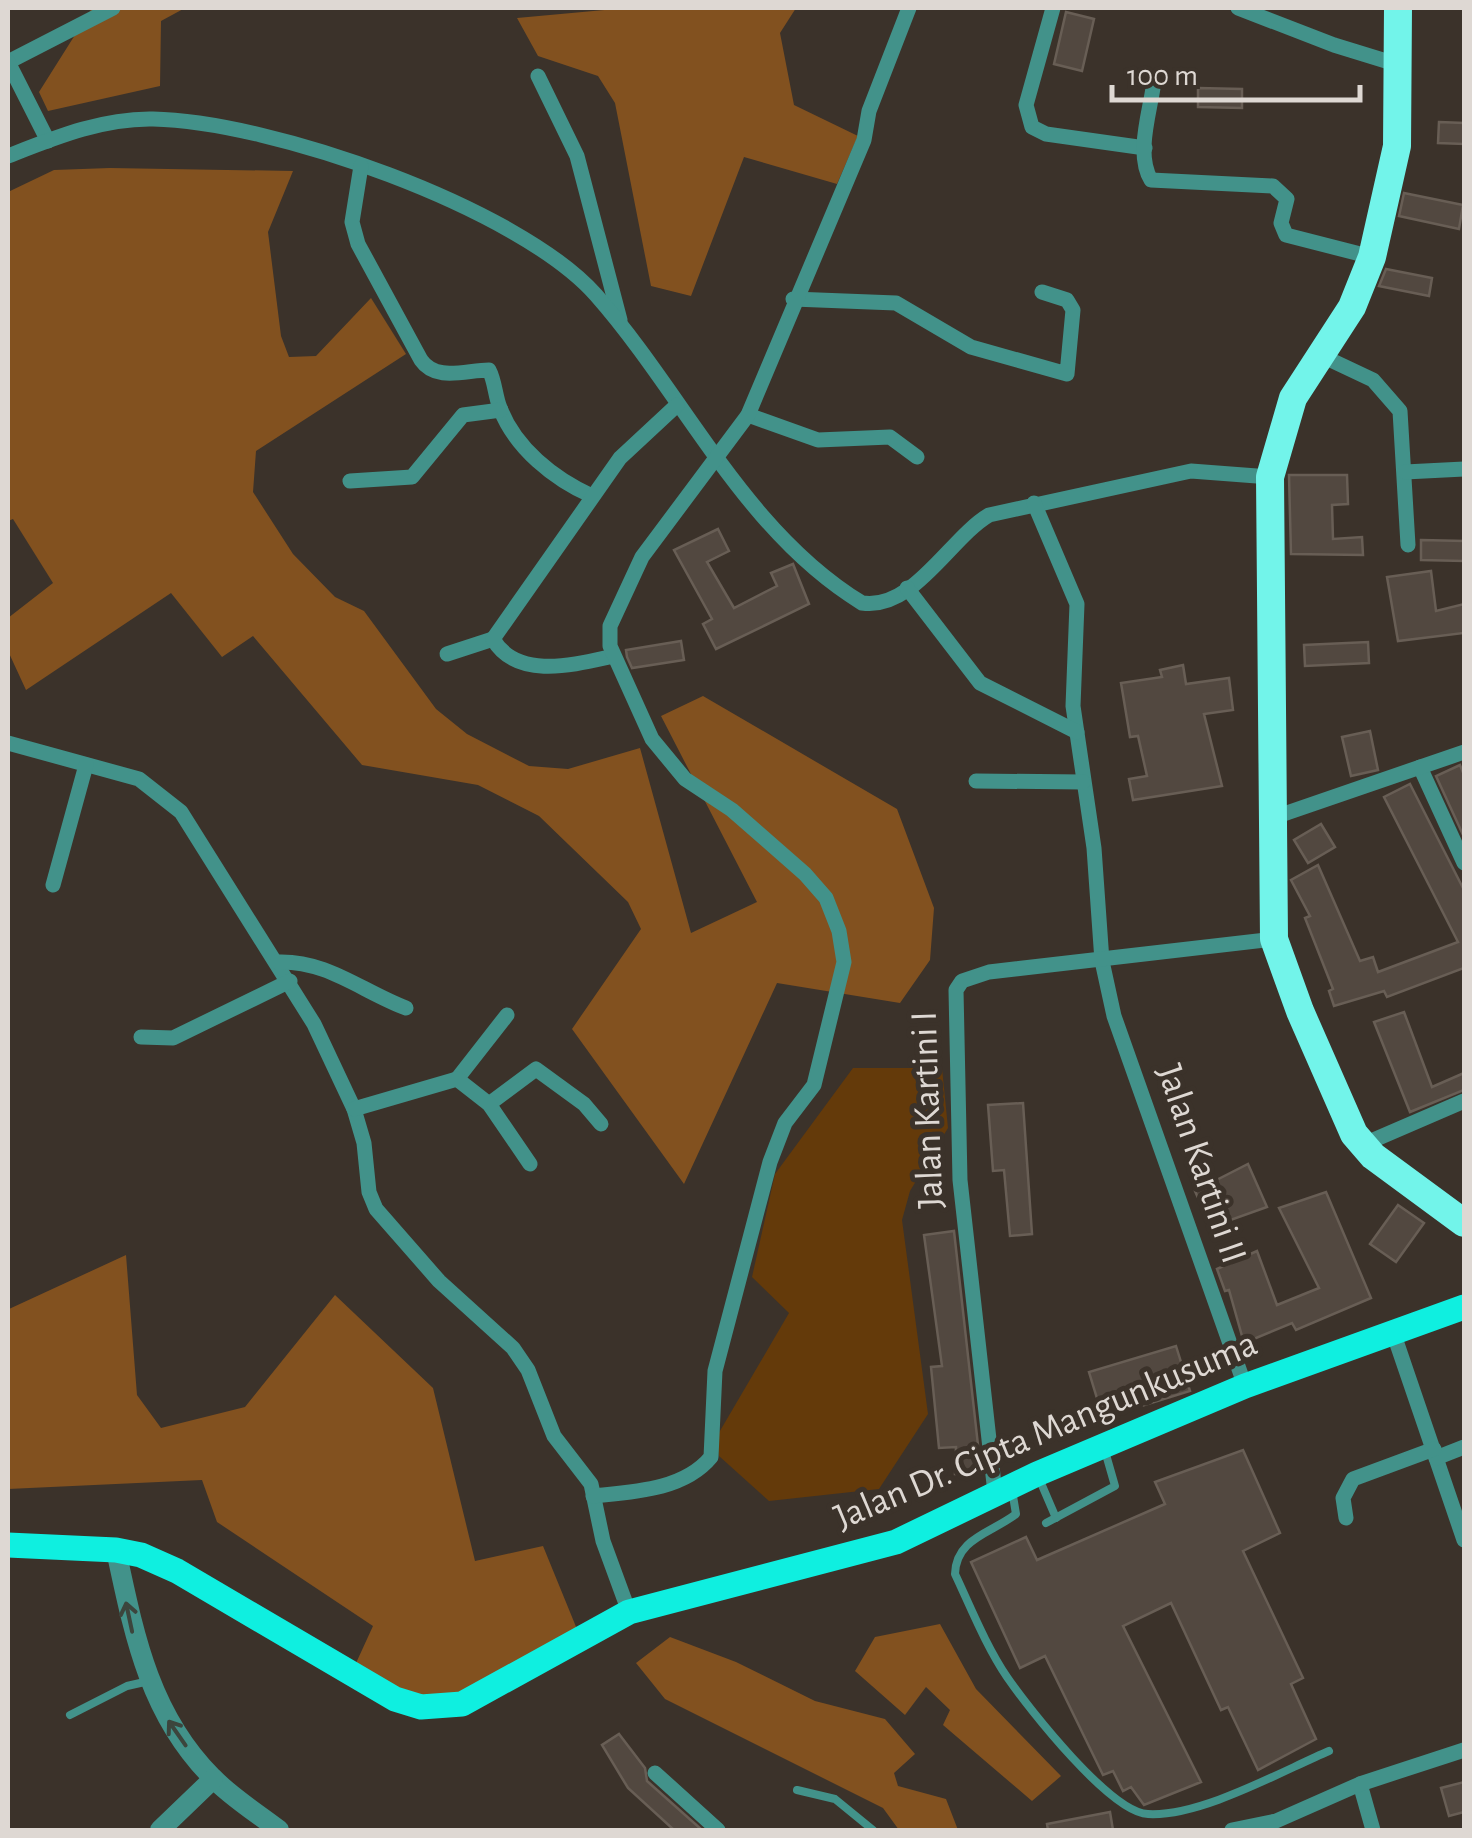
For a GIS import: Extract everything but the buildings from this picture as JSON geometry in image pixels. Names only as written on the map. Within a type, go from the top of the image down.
[{"type":"highway","points":[[1398,8],[1396,146],[1372,257],[1352,307],[1320,355],[1282,425],[1270,477],[1274,939],[1300,1011],[1362,1145],[1464,1223]]},
{"type":"main road","name":"Jalan Dr. Cipta Mangunkusuma","points":[[8,1545],[116,1550],[142,1555],[177,1571],[395,1699],[421,1708],[462,1704],[629,1612],[896,1542],[1037,1474],[1246,1386],[1464,1306]]},
{"type":"street","points":[[48,141],[8,62],[113,8]]},
{"type":"street","points":[[594,1496],[647,1490],[673,1482],[704,1466],[711,1457],[715,1371],[770,1162],[786,1123],[814,1085],[844,962],[839,931],[826,898],[774,844],[672,767],[652,739],[614,656],[610,626],[616,604],[642,557],[748,415],[864,140],[870,111],[909,8]]},
{"type":"street","points":[[1053,8],[1026,105],[1032,127],[1046,134],[1145,148]]},
{"type":"street","points":[[1238,8],[1334,45],[1400,65]]},
{"type":"street","points":[[538,76],[577,156],[622,329]]},
{"type":"street","points":[[1153,88],[1145,148],[1146,170],[1151,180],[1273,186],[1287,200],[1281,223],[1286,235],[1372,257]]},
{"type":"street","points":[[8,156],[117,121],[155,119],[264,138],[361,166],[421,186],[527,240],[579,278],[622,329],[718,460],[791,543],[844,592],[872,605],[907,588],[973,524],[989,515],[1191,470],[1270,477]]},
{"type":"street","points":[[361,166],[352,222],[358,244],[421,360],[431,372],[489,370],[501,410],[529,452],[563,480],[592,496]]},
{"type":"street","points":[[794,299],[896,303],[971,347],[1067,374],[1073,310],[1066,300],[1042,292]]},
{"type":"street","points":[[1320,355],[1360,372],[1394,400],[1400,411],[1408,546]]},
{"type":"street","points":[[447,654],[493,640],[592,496],[642,434],[677,405]]},
{"type":"street","points":[[350,481],[412,477],[463,415],[501,410]]},
{"type":"street","points":[[748,415],[818,440],[890,438],[918,457]]},
{"type":"street","points":[[1405,472],[1464,469]]},
{"type":"street","name":"Jalan Kartini II","points":[[1034,503],[1077,604],[1073,706],[1094,848],[1102,961],[1114,1016],[1246,1386]]},
{"type":"street","points":[[907,588],[980,683],[1077,732]]},
{"type":"street","points":[[493,640],[506,655],[539,666],[614,656]]},
{"type":"street","points":[[8,742],[139,779],[164,794],[181,812],[290,981],[354,1109],[364,1143],[368,1192],[376,1209],[439,1281],[514,1348],[528,1370],[554,1436],[584,1472],[594,1496],[603,1542],[629,1612]]},
{"type":"street","points":[[1274,817],[1464,752]]},
{"type":"street","points":[[53,885],[86,764]]},
{"type":"street","points":[[1420,767],[1464,863]]},
{"type":"street","points":[[976,781],[1083,782]]},
{"type":"street","name":"Jalan Kartini I","points":[[1003,1490],[960,1180],[956,990],[962,981],[988,972],[1274,939]]},
{"type":"street","points":[[277,962],[334,970],[374,997],[406,1008]]},
{"type":"street","points":[[140,1037],[173,1038],[290,981]]},
{"type":"street","points":[[354,1109],[457,1079],[507,1015]]},
{"type":"street","points":[[489,1104],[536,1069],[584,1104],[601,1124]]},
{"type":"street","points":[[457,1079],[489,1104],[530,1164]]},
{"type":"street","points":[[1362,1145],[1464,1102]]},
{"type":"street","points":[[1393,1332],[1464,1540]]},
{"type":"street","points":[[1346,1518],[1345,1490],[1354,1479],[1464,1446]]},
{"type":"street","points":[[116,1550],[132,1632],[162,1712],[213,1779],[280,1830]]},
{"type":"street","points":[[1232,1830],[1276,1821],[1360,1784],[1464,1750]]},
{"type":"street","points":[[655,1773],[718,1830]]},
{"type":"street","points":[[160,1830],[213,1779]]},
{"type":"street","points":[[1360,1784],[1373,1830]]},
{"type":"lane","points":[[1046,1522],[1116,1486],[1103,1446]]},
{"type":"lane","points":[[1037,1474],[1056,1518]]},
{"type":"lane","points":[[1003,1490],[1016,1514],[962,1549],[955,1559],[955,1574],[1008,1678],[1092,1780],[1116,1801],[1139,1814],[1170,1814],[1329,1752]]},
{"type":"lane","points":[[70,1715],[127,1686],[149,1681]]},
{"type":"lane","points":[[798,1790],[835,1799],[873,1830]]},
{"type":"shaded area","points":[[92,8],[185,8],[161,21],[160,86],[48,111],[39,92]]},
{"type":"shaded area","points":[[626,8],[796,8],[780,33],[794,105],[858,136],[837,184],[744,157],[691,296],[651,286],[615,103],[598,76],[538,56],[517,18]]},
{"type":"shaded area","points":[[54,170],[293,171],[268,232],[281,336],[289,357],[316,356],[371,298],[406,354],[256,451],[253,492],[293,554],[335,597],[364,611],[436,709],[467,734],[529,766],[568,769],[640,748],[691,933],[757,902],[661,716],[703,696],[897,809],[934,908],[930,960],[900,1003],[777,983],[684,1184],[572,1029],[641,929],[628,902],[539,816],[478,785],[362,765],[253,636],[222,657],[171,593],[26,690],[8,651],[8,618],[53,583],[13,519],[8,521],[8,192]]},
{"type":"shaded area","points":[[853,1068],[942,1068],[948,1128],[910,1191],[902,1220],[928,1414],[879,1489],[769,1501],[719,1456],[717,1436],[789,1313],[752,1277],[775,1174]]},
{"type":"shaded area","points":[[126,1255],[137,1395],[161,1428],[245,1407],[335,1295],[433,1388],[475,1561],[543,1546],[581,1639],[444,1707],[351,1674],[373,1626],[217,1522],[202,1480],[8,1489],[9,1309]]},
{"type":"shaded area","points":[[940,1624],[976,1689],[1061,1776],[1032,1801],[943,1725],[950,1710],[926,1687],[905,1715],[855,1671],[875,1637]]},
{"type":"shaded area","points":[[670,1637],[736,1662],[815,1701],[885,1719],[915,1754],[894,1773],[898,1786],[946,1799],[958,1830],[899,1830],[883,1808],[665,1699],[636,1663]]}]
